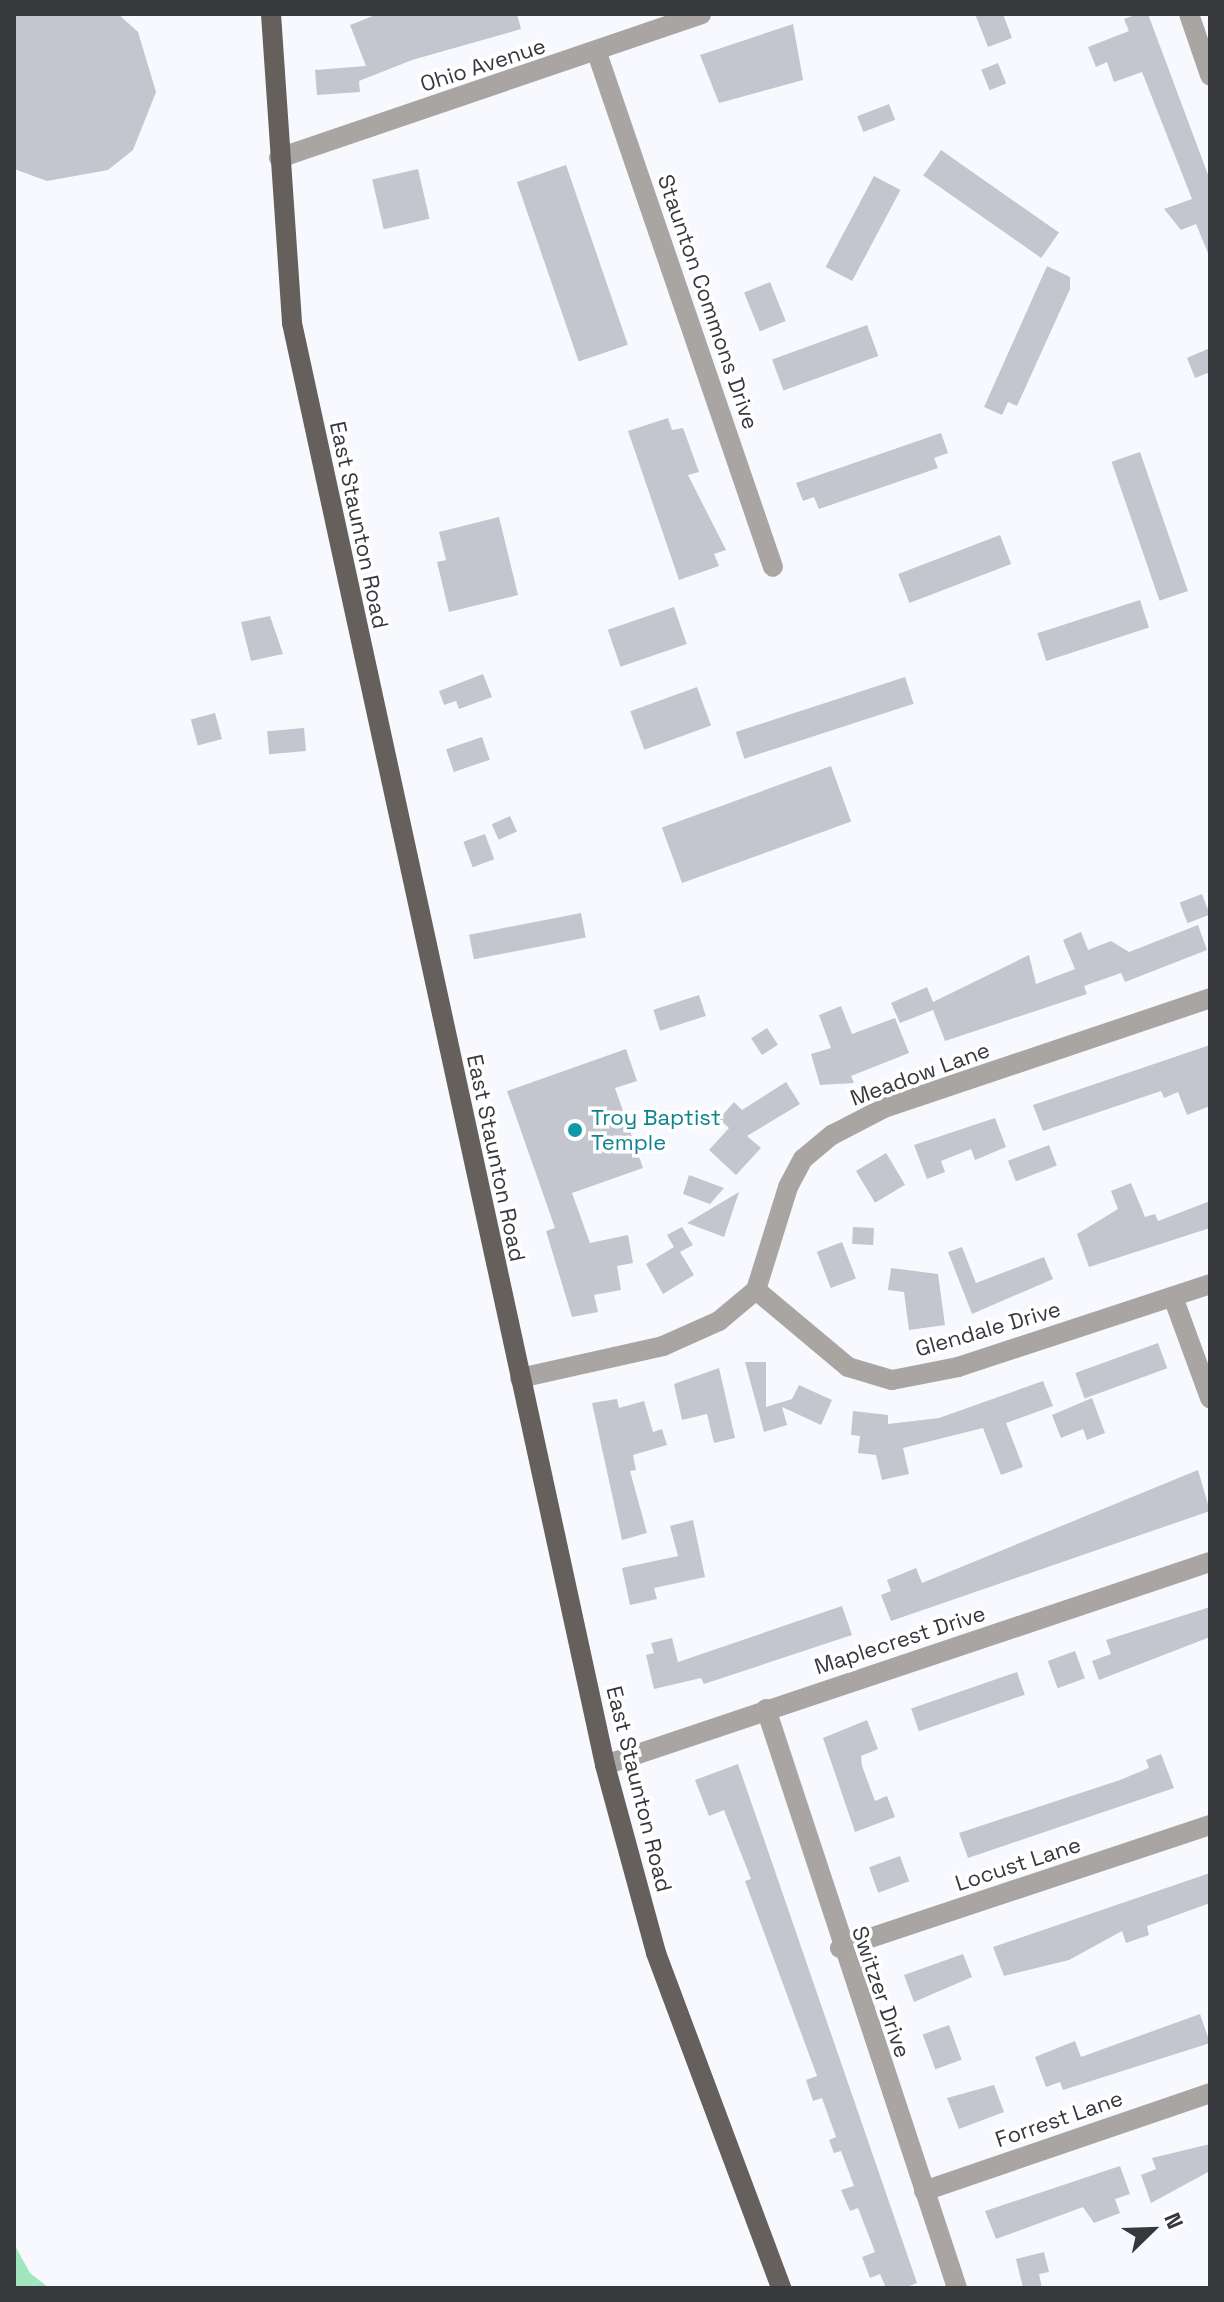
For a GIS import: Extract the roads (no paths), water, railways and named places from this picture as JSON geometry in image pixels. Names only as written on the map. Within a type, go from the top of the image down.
[{"type":"main road","name":"East Staunton Road","points":[[271,14],[292,323],[605,1765],[656,1953],[781,2288]]},
{"type":"street","name":"Ohio Avenue","points":[[279,158],[597,53],[701,14]]},
{"type":"street","points":[[1189,14],[1210,75]]},
{"type":"street","name":"Staunton Commons Drive","points":[[597,53],[773,567]]},
{"type":"street","name":"Meadow Lane","points":[[756,1290],[788,1187],[803,1159],[832,1135],[884,1108],[1210,998]]},
{"type":"street","name":"Glendale Drive","points":[[756,1290],[848,1367],[892,1380],[958,1367],[1210,1284]]},
{"type":"street","points":[[520,1378],[663,1346],[719,1321],[756,1290]]},
{"type":"street","points":[[1173,1297],[1210,1398]]},
{"type":"street","name":"Maplecrest Drive","points":[[605,1765],[1210,1562]]},
{"type":"street","name":"Switzer Drive","points":[[766,1709],[840,1948],[957,2288]]},
{"type":"street","name":"Locust Lane","points":[[840,1948],[1210,1825]]},
{"type":"street","name":"Forrest Lane","points":[[924,2191],[1210,2093]]},
{"type":"place","name":"Troy Baptist Temple","points":[[575,1130]]}]
